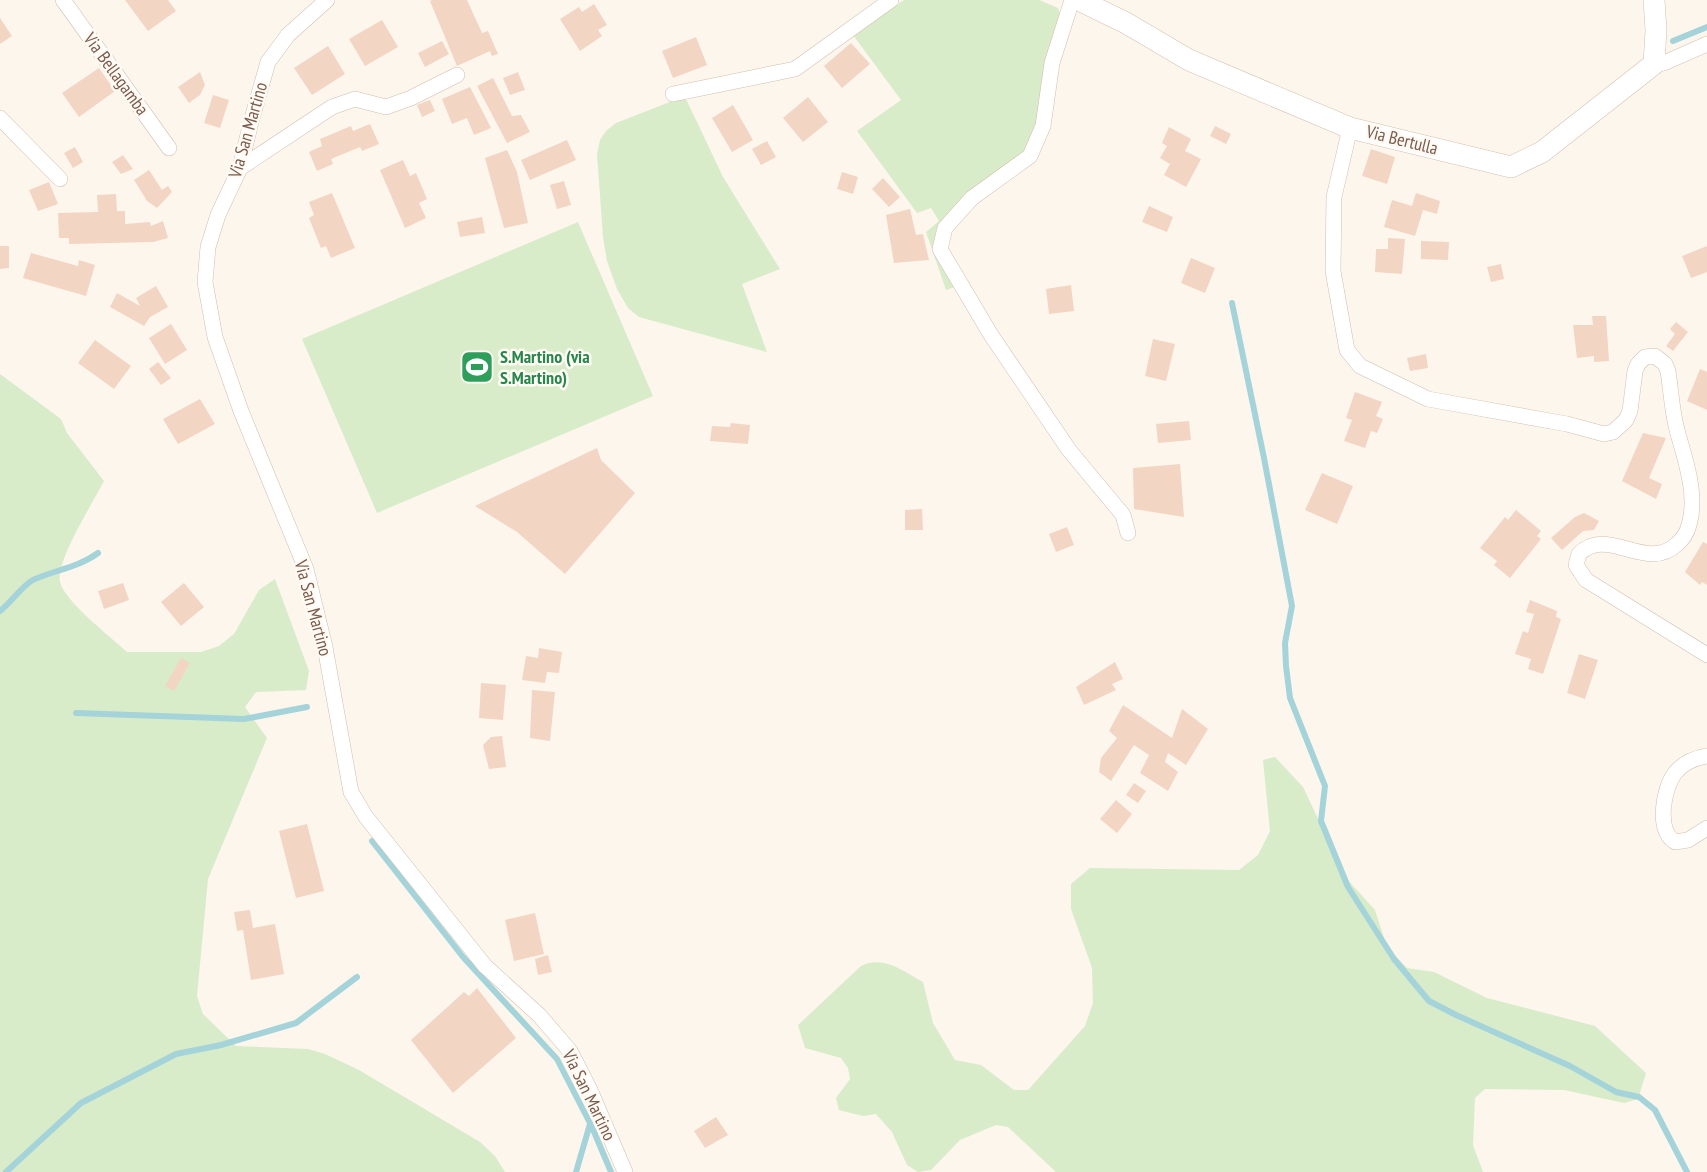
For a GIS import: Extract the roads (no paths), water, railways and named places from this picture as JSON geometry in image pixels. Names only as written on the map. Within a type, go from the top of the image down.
[{"type":"street","name":"Via Bellagamba","points":[[63,0],[170,148]]},
{"type":"street","name":"Via San Martino","points":[[327,0],[288,35],[268,62],[240,168],[218,214],[208,247],[205,282],[216,337],[241,411],[306,569],[325,648],[351,792],[366,817],[485,966],[539,1014],[570,1051],[590,1090],[625,1172]]},
{"type":"street","points":[[673,94],[795,69],[891,0]]},
{"type":"street","points":[[1072,0],[1052,63],[1043,126],[1030,156],[972,198],[945,228],[940,249],[991,335],[1069,450],[1123,515],[1128,533]]},
{"type":"street","name":"Via Bertulla","points":[[1078,0],[1126,23],[1189,60],[1350,128],[1511,167],[1542,152],[1654,64]]},
{"type":"street","points":[[1654,0],[1656,30],[1654,64],[1664,63],[1707,44]]},
{"type":"street","points":[[240,168],[332,106],[355,99],[386,107],[411,98],[457,75]]},
{"type":"street","points":[[0,118],[60,179]]},
{"type":"street","points":[[1350,128],[1334,197],[1333,271],[1347,350],[1360,366],[1428,399],[1567,424],[1604,434],[1612,432],[1626,420],[1630,411],[1638,364],[1645,357],[1650,356],[1655,356],[1665,364],[1690,484],[1691,512],[1686,533],[1671,549],[1659,554],[1648,555],[1605,543],[1593,544],[1579,554],[1576,565],[1586,580],[1707,655]]},
{"type":"street","points":[[1707,756],[1695,758],[1675,774],[1667,789],[1664,811],[1666,833],[1675,842],[1688,840],[1707,828]]},
{"type":"waterway","points":[[1673,41],[1707,27]]},
{"type":"waterway","points":[[1232,303],[1292,606],[1285,643],[1290,698],[1325,786],[1321,821],[1348,887],[1394,959],[1429,1001],[1570,1066],[1616,1092],[1639,1097],[1655,1110],[1687,1172]]},
{"type":"waterway","points":[[0,611],[31,581],[75,565],[98,553]]},
{"type":"waterway","points":[[76,713],[244,719],[307,707]]},
{"type":"waterway","points":[[372,841],[463,957],[557,1059],[592,1127],[611,1172]]},
{"type":"waterway","points":[[6,1172],[81,1103],[176,1054],[221,1045],[296,1023],[357,977]]},
{"type":"waterway","points":[[576,1172],[590,1124]]},
{"type":"place","name":"S.Martino (via S.Martino)","points":[[477,367]]}]
